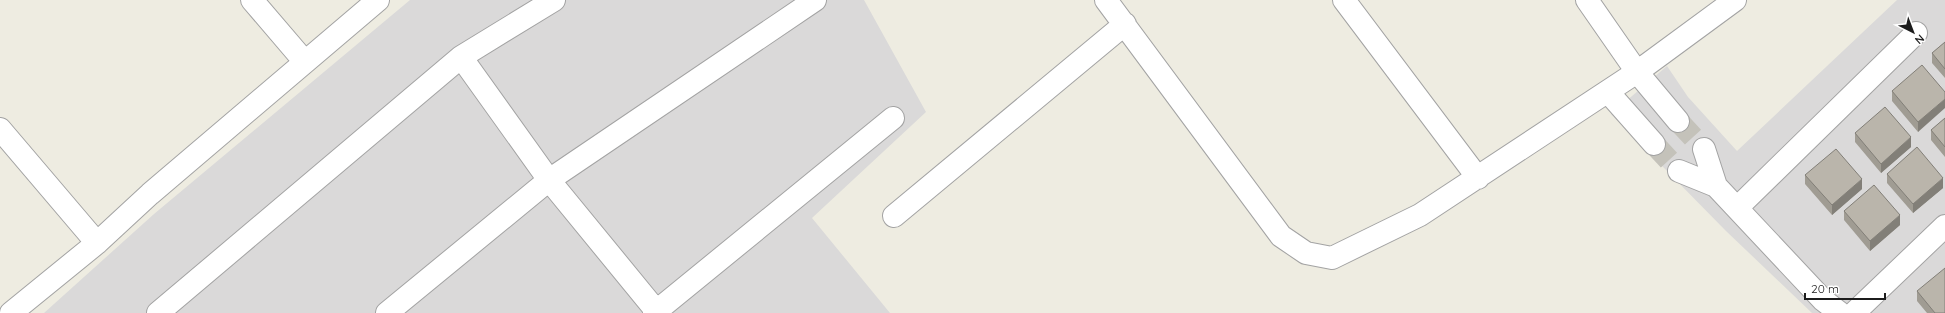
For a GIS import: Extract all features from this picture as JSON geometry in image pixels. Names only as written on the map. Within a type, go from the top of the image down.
[{"type":"street","points":[[252,0],[305,62]]},
{"type":"street","points":[[11,313],[97,243],[150,194],[378,0]]},
{"type":"street","points":[[158,313],[461,57],[554,0]]},
{"type":"street","points":[[386,313],[549,180],[815,0]]},
{"type":"street","points":[[1106,0],[1281,236],[1306,253],[1332,258],[1420,215],[1478,178],[1637,72],[1735,0]]},
{"type":"street","points":[[1344,0],[1478,178]]},
{"type":"street","points":[[1588,0],[1637,72],[1678,121]]},
{"type":"street","points":[[894,216],[1125,24]]},
{"type":"street","points":[[1737,208],[1916,33]]},
{"type":"street","points":[[461,57],[549,180],[656,312],[893,118]]},
{"type":"street","points":[[1608,92],[1654,144]]},
{"type":"street","points":[[0,129],[97,243]]},
{"type":"street","points":[[1704,149],[1716,186]]},
{"type":"street","points":[[1679,171],[1716,186],[1823,300],[1840,313]]},
{"type":"street","points":[[1854,313],[1945,226]]},
{"type":"shaded area","points":[[410,0],[864,0],[926,112],[812,218],[890,313],[44,313],[154,214]]},
{"type":"shaded area","points":[[1897,0],[1945,0],[1945,313],[1812,313],[1726,231],[1611,114],[1667,66],[1688,97],[1737,151]]},
{"type":"building","points":[[1945,42],[1945,69],[1932,53]]},
{"type":"building","points":[[1922,65],[1945,92],[1945,99],[1918,122],[1892,91]]},
{"type":"building","points":[[1885,107],[1911,137],[1881,164],[1855,133]]},
{"type":"building","points":[[1945,118],[1945,147],[1931,130]]},
{"type":"building","points":[[1917,147],[1943,178],[1913,204],[1887,174]]},
{"type":"building","points":[[1836,149],[1862,179],[1832,205],[1805,175]]},
{"type":"building","points":[[1874,185],[1900,215],[1870,241],[1844,211]]},
{"type":"building","points":[[1945,268],[1945,313],[1935,313],[1917,291]]},
{"type":"tunnel","points":[[1678,121],[1704,149]]},
{"type":"tunnel","points":[[1654,144],[1679,171]]}]
